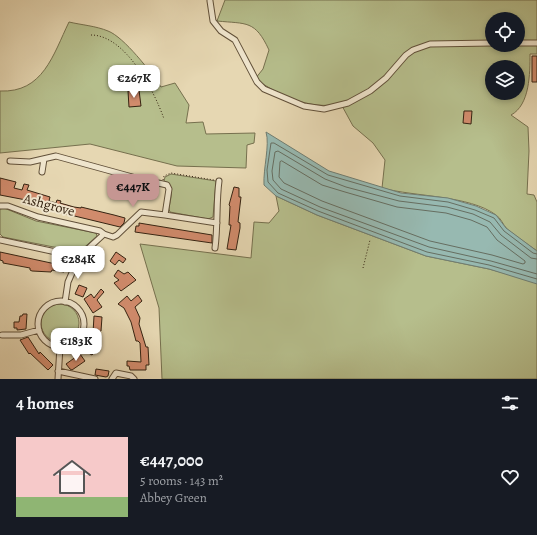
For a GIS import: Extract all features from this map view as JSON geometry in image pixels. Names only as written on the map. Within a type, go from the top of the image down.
[{"type":"street","points":[[210,1],[213,21],[221,31],[235,40],[252,73],[264,89],[304,106],[324,109],[348,103],[370,90],[386,78],[406,55],[420,47],[430,44],[485,44]]},
{"type":"street","points":[[525,43],[537,43]]},
{"type":"street","points":[[10,161],[30,162],[52,156],[61,157],[163,184],[168,186],[169,189],[165,214]]},
{"type":"street","points":[[42,172],[44,159]]},
{"type":"street","points":[[215,248],[217,223],[216,198],[219,181]]},
{"type":"street","name":"Ashgrove","points":[[0,206],[8,206],[38,217],[100,231],[104,234]]},
{"type":"street","points":[[65,302],[68,282],[79,257],[104,234],[113,237],[117,235],[141,212],[165,214],[217,223]]},
{"type":"street","points":[[0,240],[79,257]]},
{"type":"street","points":[[56,302],[72,304],[79,311],[84,324],[81,335],[73,343],[60,347],[47,342],[39,330],[39,317],[44,309],[56,302]]},
{"type":"street","points":[[2,335],[21,335],[39,330]]},
{"type":"street","points":[[58,379],[60,347]]},
{"type":"street","points":[[58,371],[95,379]]},
{"type":"street","points":[[112,379],[116,373],[131,376],[134,379]]},
{"type":"path","points":[[91,36],[107,38],[131,59],[152,91],[164,119]]},
{"type":"path","points":[[163,184],[164,176],[171,173],[219,181]]},
{"type":"path","points":[[363,268],[370,240]]},
{"type":"green space","points":[[225,0],[537,0],[537,54],[530,54],[528,88],[525,96],[525,60],[485,60],[485,100],[524,100],[517,110],[511,115],[528,127],[529,151],[527,194],[534,195],[537,202],[537,251],[507,229],[498,216],[485,208],[457,200],[382,188],[385,160],[373,143],[353,126],[341,104],[318,105],[296,100],[275,91],[255,79],[263,69],[269,50],[264,40],[254,28],[249,25],[217,21]]},
{"type":"green space","points":[[69,22],[108,31],[122,40],[129,47],[161,87],[175,83],[189,105],[186,123],[203,122],[206,134],[255,133],[254,143],[247,145],[246,168],[177,166],[90,144],[0,153],[0,91],[15,90],[27,86],[37,79],[45,70],[58,47]]},
{"type":"green space","points":[[171,174],[216,181],[213,217],[208,219],[170,212],[171,189],[168,183],[164,181],[165,177]]},
{"type":"green space","points":[[276,196],[317,215],[426,256],[489,269],[537,282],[537,379],[162,379],[159,308],[140,244],[251,258],[254,222],[269,223],[279,211]]},
{"type":"green space","points":[[4,208],[36,221],[96,233],[97,236],[79,252],[3,237],[0,234],[0,209]]},
{"type":"green space","points":[[56,304],[64,304],[74,309],[78,316],[78,330],[74,337],[64,342],[56,342],[46,337],[44,334],[41,327],[41,319],[46,309],[49,307]]},
{"type":"water","points":[[266,132],[329,171],[401,193],[448,198],[476,206],[496,215],[506,228],[537,251],[537,284],[489,269],[426,256],[317,215],[276,196],[264,185],[267,144]]},
{"type":"building","points":[[532,56],[537,56],[537,82],[532,82]]},
{"type":"building","points":[[139,90],[141,106],[129,107],[128,91]]},
{"type":"building","points":[[464,111],[472,111],[471,124],[463,123]]},
{"type":"building","points":[[0,178],[16,182],[14,188],[22,190],[24,184],[29,185],[27,190],[50,197],[49,201],[56,203],[57,200],[61,201],[60,203],[74,207],[81,207],[125,218],[124,223],[120,227],[58,212],[25,202],[26,200],[0,195]]},
{"type":"building","points":[[234,187],[239,188],[239,197],[241,197],[238,222],[240,223],[240,228],[236,250],[227,249],[231,225],[229,225],[229,205]]},
{"type":"building","points":[[139,223],[212,235],[212,243],[135,232],[136,226],[139,226]]},
{"type":"building","points":[[0,252],[65,266],[64,272],[52,270],[51,272],[32,271],[30,268],[3,263],[3,261],[0,260]]},
{"type":"building","points":[[116,252],[126,259],[123,263],[119,260],[115,265],[110,261]]},
{"type":"building","points":[[118,270],[124,274],[128,272],[136,280],[121,291],[114,283],[119,280],[114,276]]},
{"type":"building","points":[[79,285],[87,288],[83,297],[75,294]]},
{"type":"building","points":[[101,289],[104,292],[97,300],[102,307],[93,313],[84,299],[91,294],[94,298]]},
{"type":"building","points":[[138,295],[142,301],[135,307],[140,318],[139,324],[146,347],[148,347],[149,365],[146,365],[146,370],[130,370],[129,366],[127,366],[127,361],[141,362],[140,343],[136,341],[131,322],[124,308],[118,304],[127,296],[131,301]]},
{"type":"building","points":[[27,314],[26,329],[17,330],[17,328],[14,328],[14,322],[19,322],[20,316]]},
{"type":"building","points":[[94,316],[102,317],[101,331],[98,331],[98,333],[93,333]]},
{"type":"building","points":[[28,337],[39,354],[40,352],[53,365],[48,370],[30,353],[29,354],[20,340]]},
{"type":"building","points":[[93,337],[101,344],[92,355],[83,350]]},
{"type":"building","points":[[80,354],[85,361],[72,370],[70,369],[66,364]]},
{"type":"building","points":[[96,369],[109,371],[108,376],[95,375]]}]
